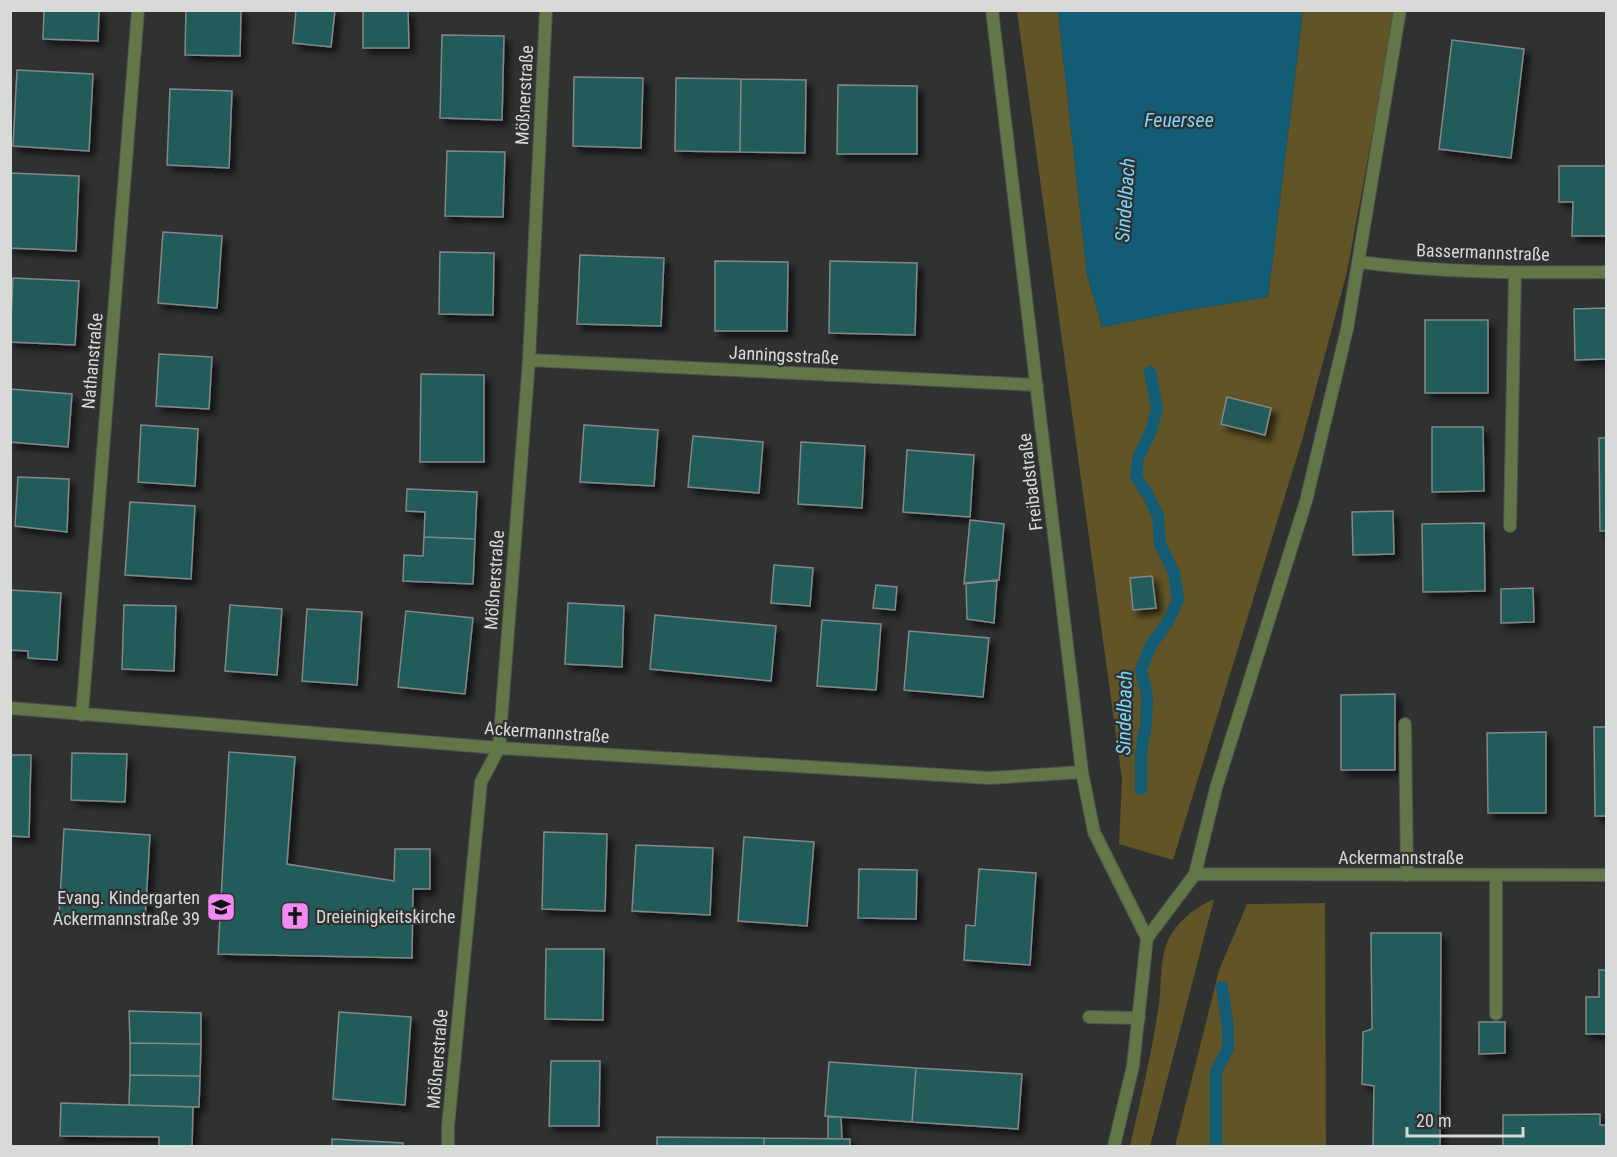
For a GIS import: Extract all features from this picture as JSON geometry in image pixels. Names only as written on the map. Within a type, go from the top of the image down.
[{"type":"street","name":"Nathanstraße","points":[[82,715],[138,10]]},
{"type":"street","name":"Mößnerstraße","points":[[448,1146],[481,782],[499,748],[529,360],[546,10]]},
{"type":"street","name":"Freibadstraße","points":[[992,10],[1082,772],[1094,832],[1147,938]]},
{"type":"street","points":[[1114,1146],[1133,1066],[1147,938],[1195,874],[1216,788],[1306,501],[1347,329],[1401,10]]},
{"type":"street","name":"Bassermannstraße","points":[[1359,262],[1400,267],[1515,273],[1606,272]]},
{"type":"street","points":[[1510,526],[1515,273]]},
{"type":"street","name":"Janningsstraße","points":[[529,360],[1037,385]]},
{"type":"street","name":"Ackermannstraße","points":[[10,708],[499,748],[990,778],[1082,772]]},
{"type":"street","points":[[1405,724],[1407,875]]},
{"type":"street","name":"Ackermannstraße","points":[[1195,874],[1606,875]]},
{"type":"street","points":[[1496,875],[1496,1014]]},
{"type":"street","points":[[1089,1017],[1139,1018]]},
{"type":"shaded area","points":[[1017,11],[1058,11],[1087,274],[1102,327],[1268,297],[1303,11],[1395,11],[1347,272],[1303,437],[1173,860],[1119,844],[1122,779]]},
{"type":"shaded area","points":[[1214,899],[1150,1146],[1130,1146],[1155,1027],[1162,961],[1166,946],[1169,938],[1185,918]]},
{"type":"shaded area","points":[[1325,903],[1326,1146],[1175,1146],[1219,970],[1247,904]]},
{"type":"water","name":"Feuersee","points":[[1058,11],[1303,11],[1268,297],[1102,327],[1087,274]]},
{"type":"building","points":[[44,10],[99,10],[98,41],[43,39]]},
{"type":"building","points":[[186,10],[241,10],[240,56],[185,55]]},
{"type":"building","points":[[296,10],[335,10],[331,47],[293,43]]},
{"type":"building","points":[[363,10],[408,10],[409,48],[363,48]]},
{"type":"building","points":[[442,35],[504,36],[502,120],[440,118]]},
{"type":"building","points":[[1452,40],[1524,49],[1511,158],[1439,149]]},
{"type":"building","points":[[17,70],[93,74],[89,151],[13,146]]},
{"type":"building","points":[[574,77],[643,78],[641,148],[573,146]]},
{"type":"building","points":[[676,78],[741,79],[740,152],[675,151]]},
{"type":"building","points":[[741,79],[806,80],[805,153],[740,152]]},
{"type":"building","points":[[838,85],[917,86],[917,154],[837,154]]},
{"type":"building","points":[[170,89],[232,91],[229,168],[167,165]]},
{"type":"building","points":[[447,151],[505,152],[503,217],[445,216]]},
{"type":"building","points":[[1559,166],[1606,166],[1606,236],[1572,236],[1573,202],[1559,202]]},
{"type":"building","points":[[10,173],[79,176],[76,251],[10,248]]},
{"type":"building","points":[[163,232],[222,236],[217,308],[158,303]]},
{"type":"building","points":[[440,252],[494,253],[493,315],[439,314]]},
{"type":"building","points":[[580,255],[664,258],[661,326],[577,324]]},
{"type":"building","points":[[715,261],[788,262],[787,331],[715,331]]},
{"type":"building","points":[[830,261],[917,263],[915,335],[829,333]]},
{"type":"building","points":[[13,278],[79,281],[75,345],[10,342]]},
{"type":"building","points":[[1606,308],[1606,359],[1575,360],[1574,309]]},
{"type":"building","points":[[1425,320],[1488,320],[1488,393],[1425,393]]},
{"type":"building","points":[[159,354],[212,357],[209,409],[156,406]]},
{"type":"building","points":[[421,374],[484,375],[484,462],[420,462]]},
{"type":"building","points":[[10,389],[72,394],[68,447],[10,442]]},
{"type":"building","points":[[1227,397],[1271,408],[1265,435],[1221,424]]},
{"type":"building","points":[[141,425],[198,429],[195,486],[138,482]]},
{"type":"building","points":[[584,425],[658,430],[654,486],[580,482]]},
{"type":"building","points":[[1432,427],[1483,427],[1484,491],[1432,492]]},
{"type":"building","points":[[693,436],[763,442],[759,493],[688,487]]},
{"type":"building","points":[[1599,438],[1606,438],[1606,531],[1600,531]]},
{"type":"building","points":[[801,442],[865,446],[862,508],[798,504]]},
{"type":"building","points":[[907,450],[974,455],[970,517],[903,512]]},
{"type":"building","points":[[18,477],[69,479],[67,532],[15,526]]},
{"type":"building","points":[[407,489],[477,492],[475,539],[424,537],[425,512],[406,511]]},
{"type":"building","points":[[130,502],[195,506],[191,579],[125,575]]},
{"type":"building","points":[[1393,511],[1394,554],[1353,555],[1352,512]]},
{"type":"building","points":[[970,520],[1004,524],[999,580],[964,584]]},
{"type":"building","points":[[1484,523],[1485,591],[1423,592],[1422,524]]},
{"type":"building","points":[[424,537],[475,539],[473,584],[403,581],[404,555],[423,556]]},
{"type":"building","points":[[774,565],[813,568],[810,606],[771,603]]},
{"type":"building","points":[[1152,576],[1156,608],[1133,610],[1130,578]]},
{"type":"building","points":[[997,580],[994,623],[967,619],[966,583]]},
{"type":"building","points":[[876,585],[897,587],[895,610],[873,608]]},
{"type":"building","points":[[1533,588],[1534,622],[1501,623],[1501,589]]},
{"type":"building","points":[[10,590],[61,593],[57,660],[28,658],[28,651],[10,650]]},
{"type":"building","points":[[568,603],[624,606],[622,667],[565,664]]},
{"type":"building","points":[[124,605],[176,606],[174,671],[122,669]]},
{"type":"building","points":[[230,605],[282,609],[277,675],[225,671]]},
{"type":"building","points":[[307,609],[362,612],[357,685],[302,681]]},
{"type":"building","points":[[406,611],[473,618],[465,694],[398,687]]},
{"type":"building","points":[[655,615],[776,626],[771,681],[650,669]]},
{"type":"building","points":[[822,620],[881,624],[876,690],[817,686]]},
{"type":"building","points":[[909,631],[989,638],[983,697],[904,690]]},
{"type":"building","points":[[1395,694],[1395,770],[1341,770],[1341,695]]},
{"type":"building","points":[[1594,727],[1606,727],[1606,816],[1595,816]]},
{"type":"building","points":[[1546,732],[1546,813],[1488,813],[1487,733]]},
{"type":"building","points":[[229,752],[295,757],[287,864],[394,881],[395,849],[430,849],[430,889],[413,889],[412,958],[218,954]]},
{"type":"building","points":[[72,753],[127,754],[125,802],[71,800]]},
{"type":"building","points":[[10,755],[31,755],[29,837],[10,836]]},
{"type":"building","points":[[64,829],[150,835],[145,920],[59,915]]},
{"type":"building","points":[[544,832],[607,834],[605,911],[542,909]]},
{"type":"building","points":[[744,837],[814,842],[807,926],[738,921]]},
{"type":"building","points":[[636,845],[713,848],[710,915],[632,911]]},
{"type":"building","points":[[859,869],[917,870],[916,919],[858,918]]},
{"type":"building","points":[[979,869],[1036,873],[1030,965],[964,960],[966,925],[975,926]]},
{"type":"building","points":[[1371,933],[1441,933],[1440,1146],[1373,1146],[1374,1086],[1362,1084],[1363,1032],[1372,1029]]},
{"type":"building","points":[[546,949],[604,949],[603,1020],[545,1019]]},
{"type":"building","points":[[1599,970],[1606,970],[1606,1034],[1586,1034],[1586,997],[1599,997]]},
{"type":"building","points":[[129,1011],[201,1013],[201,1044],[130,1043]]},
{"type":"building","points":[[339,1012],[411,1017],[405,1105],[333,1099]]},
{"type":"building","points":[[1479,1022],[1505,1022],[1505,1053],[1479,1054]]},
{"type":"building","points":[[130,1043],[201,1044],[200,1076],[130,1075]]},
{"type":"building","points":[[551,1061],[600,1061],[599,1126],[549,1126]]},
{"type":"building","points":[[829,1062],[916,1068],[912,1122],[825,1116]]},
{"type":"building","points":[[916,1068],[1022,1074],[1018,1129],[912,1122]]},
{"type":"building","points":[[130,1075],[200,1076],[199,1107],[129,1105]]},
{"type":"building","points":[[61,1103],[193,1107],[192,1146],[159,1146],[159,1137],[60,1136]]},
{"type":"building","points":[[1600,1114],[1600,1125],[1606,1125],[1606,1146],[1503,1146],[1503,1115]]},
{"type":"building","points":[[828,1117],[841,1117],[842,1139],[828,1139]]},
{"type":"building","points":[[657,1137],[764,1138],[764,1146],[657,1146]]},
{"type":"building","points":[[764,1138],[850,1139],[850,1146],[764,1146]]},
{"type":"building","points":[[332,1139],[403,1143],[403,1146],[332,1146]]},
{"type":"waterway","name":"Sindelbach","points":[[1141,789],[1141,753],[1146,723],[1147,696],[1141,670],[1150,647],[1169,620],[1178,599],[1174,573],[1160,544],[1158,516],[1136,477],[1138,458],[1151,431],[1157,408],[1150,372]]},
{"type":"waterway","name":"Sindelbach","points":[[1216,1146],[1216,1071],[1228,1049],[1228,1028],[1222,987]]},
{"type":"place","name":"Evang. Kindergarten Ackermannstraße 39","points":[[221,907]]},
{"type":"place","name":"Dreieinigkeitskirche","points":[[295,916]]}]
